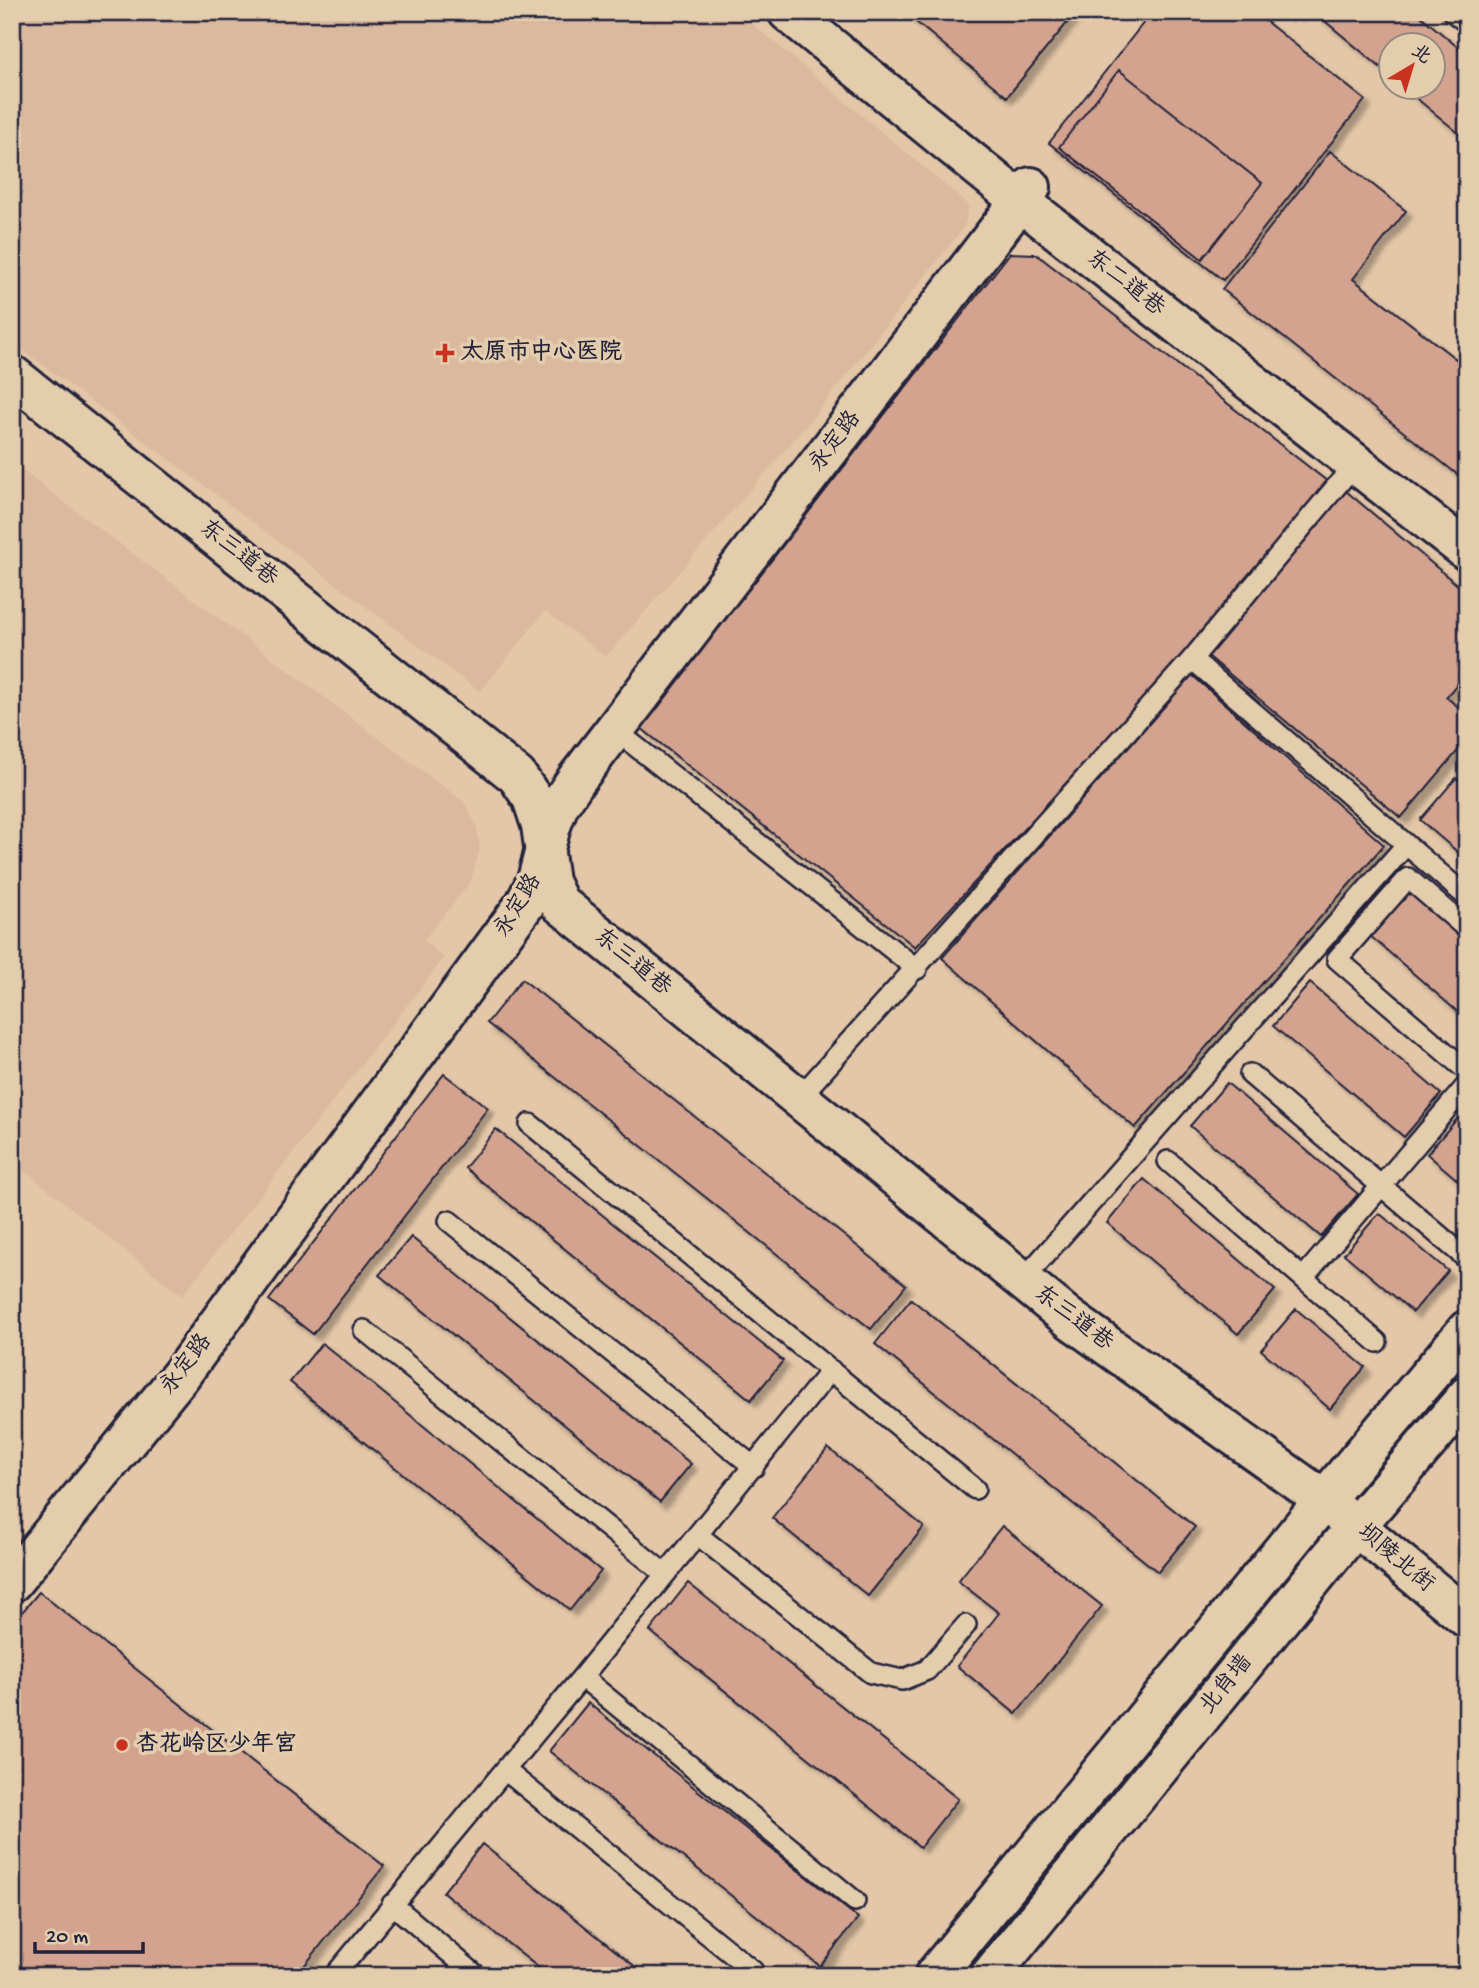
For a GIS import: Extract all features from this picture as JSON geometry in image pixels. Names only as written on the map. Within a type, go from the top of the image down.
[{"type":"street","name":"东二道巷","points":[[788,12],[1026,194],[1361,457],[1467,551]]},
{"type":"street","name":"东二道巷","points":[[818,12],[1026,194]]},
{"type":"street","name":"永定路","points":[[12,1582],[180,1376],[525,904],[537,880],[559,805],[1026,194]]},
{"type":"street","name":"东三道巷","points":[[12,375],[517,776],[532,798],[541,825],[549,882],[559,903],[1070,1320],[1324,1500]]},
{"type":"street","name":"东二道巷","points":[[1361,457],[1467,526]]},
{"type":"street","points":[[934,1976],[1324,1500],[1467,1330]]},
{"type":"street","name":"北肖墙","points":[[990,1976],[1356,1526],[1467,1396]]},
{"type":"street","name":"坝陵北街","points":[[1324,1500],[1467,1618]]},
{"type":"lane","points":[[1453,12],[1467,23]]},
{"type":"lane","points":[[798,1099],[1192,659],[1361,457]]},
{"type":"lane","points":[[1192,659],[1467,897]]},
{"type":"lane","points":[[615,730],[917,969]]},
{"type":"lane","points":[[1022,1281],[1406,845]]},
{"type":"lane","points":[[1467,929],[1408,878],[1337,959],[1467,1072]]},
{"type":"lane","points":[[1250,1074],[1467,1259]]},
{"type":"lane","points":[[1303,1278],[1467,1084]]},
{"type":"lane","points":[[530,1124],[975,1489]]},
{"type":"lane","points":[[1168,1161],[1377,1342]]},
{"type":"lane","points":[[449,1221],[754,1467]]},
{"type":"lane","points":[[364,1329],[665,1574]]},
{"type":"lane","points":[[334,1976],[582,1677],[831,1370]]},
{"type":"lane","points":[[698,1535],[871,1673],[902,1680],[927,1670],[966,1625]]},
{"type":"lane","points":[[582,1677],[855,1901]]},
{"type":"lane","points":[[505,1770],[753,1971]]},
{"type":"lane","points":[[392,1905],[477,1976]]},
{"type":"shaded area","name":"太原市中心医院","points":[[12,12],[738,12],[969,205],[964,227],[811,420],[606,657],[545,611],[480,692],[12,342]]},
{"type":"shaded area","points":[[12,463],[464,802],[476,824],[480,849],[471,881],[424,940],[444,958],[182,1296],[12,1161]]},
{"type":"building","points":[[904,12],[1076,12],[1007,97]]},
{"type":"building","points":[[1152,12],[1254,12],[1365,100],[1223,280],[1049,143]]},
{"type":"building","points":[[1314,12],[1416,12],[1440,32],[1378,32],[1378,65]]},
{"type":"building","points":[[1448,39],[1467,55],[1467,140],[1421,102],[1448,102]]},
{"type":"building","points":[[1119,70],[1262,183],[1202,259],[1059,147]]},
{"type":"building","points":[[1330,151],[1406,211],[1353,279],[1456,359],[1467,346],[1467,482],[1222,289]]},
{"type":"building","points":[[1010,253],[1036,254],[1328,482],[1185,654],[915,947],[641,728]]},
{"type":"building","points":[[1346,491],[1467,593],[1467,672],[1446,697],[1467,714],[1467,740],[1401,818],[1208,656]]},
{"type":"building","points":[[1192,675],[1384,845],[1135,1128],[942,958]]},
{"type":"building","points":[[1456,778],[1467,786],[1467,860],[1420,820]]},
{"type":"building","points":[[1409,889],[1467,939],[1467,1020],[1369,935]]},
{"type":"building","points":[[522,979],[906,1285],[871,1329],[487,1023]]},
{"type":"building","points":[[1310,983],[1441,1094],[1404,1137],[1273,1026]]},
{"type":"building","points":[[444,1074],[488,1108],[313,1334],[269,1300]]},
{"type":"building","points":[[1227,1083],[1358,1194],[1321,1237],[1190,1126]]},
{"type":"building","points":[[1462,1113],[1467,1117],[1467,1188],[1427,1154]]},
{"type":"building","points":[[496,1129],[783,1361],[751,1400],[465,1168]]},
{"type":"building","points":[[1144,1179],[1275,1290],[1238,1334],[1107,1223]]},
{"type":"building","points":[[1379,1213],[1448,1271],[1413,1312],[1344,1254]]},
{"type":"building","points":[[411,1237],[691,1464],[660,1502],[379,1275]]},
{"type":"building","points":[[911,1299],[1195,1527],[1158,1572],[875,1344]]},
{"type":"building","points":[[1296,1309],[1365,1367],[1330,1409],[1261,1350]]},
{"type":"building","points":[[322,1343],[601,1571],[570,1610],[290,1382]]},
{"type":"building","points":[[828,1448],[924,1527],[868,1596],[772,1518]]},
{"type":"building","points":[[1002,1526],[1102,1606],[1016,1714],[957,1666],[999,1613],[958,1581]]},
{"type":"building","points":[[688,1583],[958,1799],[920,1847],[650,1631]]},
{"type":"building","name":"杏花岭区少年宫","points":[[39,1592],[384,1866],[296,1976],[12,1976],[12,1624]]},
{"type":"building","points":[[588,1703],[858,1918],[820,1966],[549,1751]]},
{"type":"building","points":[[482,1844],[647,1976],[549,1976],[443,1892]]},
{"type":"place","name":"太原市中心医院","points":[[445,353]]},
{"type":"place","name":"杏花岭区少年宫","points":[[122,1745]]}]
